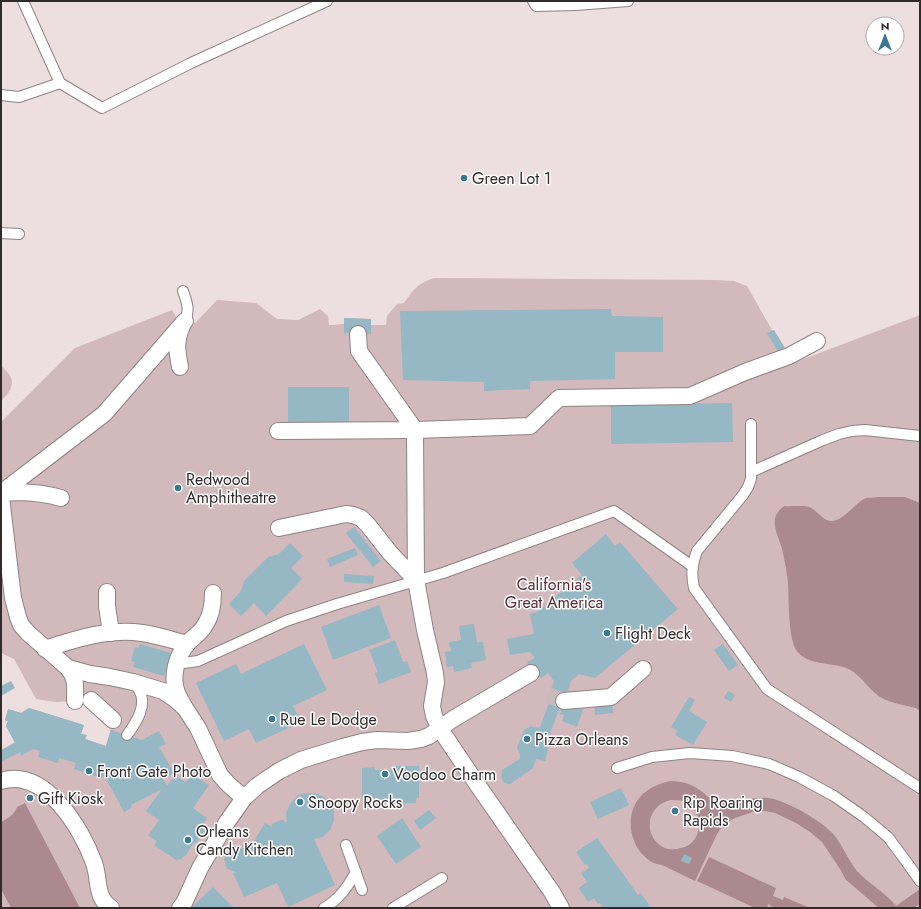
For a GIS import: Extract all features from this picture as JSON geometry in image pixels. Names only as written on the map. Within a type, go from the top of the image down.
[{"type":"street","points":[[180,367],[177,338],[185,321]]},
{"type":"street","points":[[1,493],[104,414],[185,321]]},
{"type":"street","points":[[358,334],[359,351],[415,430],[416,580],[435,673],[436,682],[432,706],[434,716],[440,729],[479,788],[552,892],[561,908]]},
{"type":"street","points":[[278,431],[415,430],[530,426],[559,398],[690,396],[745,372],[789,356],[817,341]]},
{"type":"street","points":[[1,493],[18,491],[32,492],[61,498]]},
{"type":"street","points":[[1,497],[13,598],[18,618],[28,633],[73,674],[75,678],[74,701]]},
{"type":"street","points":[[279,528],[346,514],[361,518],[390,553],[416,580]]},
{"type":"street","points":[[107,592],[107,606],[111,633]]},
{"type":"street","points":[[213,593],[212,609],[209,618],[201,630],[187,644],[181,653],[176,664],[174,677],[177,692],[198,728],[220,774],[228,784],[244,798]]},
{"type":"street","points":[[45,649],[96,634],[125,632],[141,633],[187,644]]},
{"type":"street","points":[[68,668],[90,674],[133,682],[163,691],[185,708]]},
{"type":"street","points":[[564,701],[611,697],[643,669]]},
{"type":"street","points":[[180,908],[215,842],[244,798],[257,786],[279,771],[301,760],[362,742],[377,740],[408,741],[430,736],[453,719],[531,673]]},
{"type":"street","points":[[91,700],[113,720]]},
{"type":"street","points":[[1,781],[6,779],[18,779],[29,782],[54,797],[73,821],[86,843],[97,872],[102,897],[111,908]]},
{"type":"lane","points":[[23,1],[60,83],[102,108],[191,63],[327,1]]},
{"type":"lane","points":[[533,1],[536,6],[628,1]]},
{"type":"lane","points":[[1,95],[19,97],[60,83]]},
{"type":"lane","points":[[1,233],[19,234]]},
{"type":"lane","points":[[183,291],[188,306],[185,321]]},
{"type":"lane","points":[[751,424],[751,479],[745,491],[697,551],[692,566],[694,588],[767,689],[920,788]]},
{"type":"lane","points":[[751,472],[822,440],[852,431],[865,430],[920,436]]},
{"type":"lane","points":[[176,664],[198,661],[286,621],[443,572],[614,511],[692,566]]},
{"type":"lane","points":[[127,735],[138,718],[142,708],[142,698],[139,690],[133,682]]},
{"type":"lane","points":[[617,768],[652,757],[690,753],[732,756],[769,764],[800,777],[834,796],[864,817],[888,837],[920,881]]},
{"type":"lane","points":[[346,845],[362,890]]},
{"type":"lane","points":[[324,908],[330,905],[346,888],[356,872]]},
{"type":"lane","points":[[393,908],[442,878]]},
{"type":"green space","name":"California's Great America","points":[[434,278],[734,281],[747,286],[793,363],[920,315],[920,908],[1,908],[1,750],[15,742],[6,726],[8,721],[5,720],[8,709],[21,713],[29,708],[84,725],[81,734],[87,735],[85,739],[106,746],[113,720],[91,700],[56,702],[36,699],[14,659],[1,653],[1,422],[75,348],[172,310],[178,320],[195,323],[217,300],[256,303],[277,319],[298,320],[320,309],[328,316],[329,325],[344,324],[345,318],[371,319],[371,325],[386,325],[387,316],[397,304],[404,303],[416,288],[424,282]]},
{"type":"green space","points":[[1,366],[10,375],[12,384],[9,392],[1,401]]},
{"type":"shaded area","points":[[905,497],[920,503],[920,711],[916,708],[884,699],[874,692],[857,674],[846,668],[806,659],[796,650],[793,644],[789,618],[787,576],[782,549],[775,527],[775,518],[778,512],[784,506],[806,506],[812,508],[827,520],[835,521],[844,516],[860,501],[867,498]]},
{"type":"shaded area","points":[[670,781],[689,784],[713,801],[736,801],[768,798],[794,807],[828,829],[837,839],[857,871],[887,896],[896,906],[920,889],[920,904],[914,908],[879,908],[846,880],[822,842],[796,823],[775,813],[765,811],[756,811],[735,818],[722,827],[717,834],[695,881],[657,864],[645,857],[635,844],[631,828],[632,812],[635,804],[643,794],[657,785]],"holes":[[[670,800],[678,800],[688,803],[695,811],[699,821],[698,832],[690,844],[683,847],[670,849],[662,846],[655,840],[651,832],[650,823],[652,814],[659,806]]]},
{"type":"shaded area","points":[[25,803],[80,908],[11,908],[1,889],[1,822],[11,816],[17,807]]},
{"type":"shaded area","points":[[709,857],[776,888],[773,896],[783,900],[784,897],[810,908],[774,908],[768,904],[767,908],[755,908],[697,881]]},
{"type":"building","points":[[611,309],[612,316],[663,317],[663,352],[615,352],[615,379],[530,381],[530,389],[484,391],[484,382],[403,380],[400,311]]},
{"type":"building","points":[[344,318],[371,319],[371,334],[344,333]]},
{"type":"building","points":[[774,330],[785,348],[778,352],[767,333]]},
{"type":"building","points":[[288,387],[349,387],[349,422],[288,422]]},
{"type":"building","points":[[732,403],[733,442],[611,444],[611,405]]},
{"type":"building","points":[[354,527],[381,561],[373,567],[346,533]]},
{"type":"building","points":[[606,534],[615,546],[620,542],[678,609],[595,678],[579,674],[571,681],[564,703],[583,710],[577,727],[562,721],[564,715],[560,714],[563,705],[561,704],[549,736],[551,737],[545,761],[536,759],[533,768],[510,784],[504,783],[501,777],[502,770],[520,759],[517,747],[524,730],[531,726],[539,728],[539,730],[550,700],[547,699],[554,681],[548,673],[541,678],[527,662],[535,658],[530,652],[510,655],[507,639],[534,634],[530,614],[537,612],[582,575],[572,563]]},
{"type":"building","points":[[290,543],[303,556],[291,568],[302,579],[266,616],[254,603],[241,616],[229,604],[241,591],[244,581],[268,557],[279,554]]},
{"type":"building","points":[[355,548],[358,555],[330,567],[327,559]]},
{"type":"building","points":[[344,574],[374,576],[373,584],[344,582]]},
{"type":"building","points":[[379,605],[391,638],[333,660],[321,627]]},
{"type":"building","points":[[474,624],[477,642],[483,642],[486,660],[471,663],[472,668],[454,672],[453,666],[447,667],[445,652],[451,651],[449,642],[461,640],[459,626]]},
{"type":"building","points":[[395,640],[403,662],[407,661],[411,672],[379,684],[375,673],[378,672],[369,650]]},
{"type":"building","points":[[140,644],[171,653],[164,676],[133,667],[135,662],[131,661],[135,647],[138,648]]},
{"type":"building","points":[[304,644],[327,690],[293,706],[301,722],[256,743],[249,729],[224,741],[196,683],[236,664],[241,674]]},
{"type":"building","points":[[723,644],[738,665],[729,671],[714,650]]},
{"type":"building","points":[[11,681],[15,688],[1,696],[1,686]]},
{"type":"building","points":[[728,691],[735,695],[731,702],[724,698]]},
{"type":"building","points":[[689,697],[695,700],[689,711],[707,722],[693,745],[675,735],[678,731],[671,727]]},
{"type":"building","points":[[612,702],[613,713],[595,715],[594,704]]},
{"type":"building","points":[[29,708],[84,725],[81,734],[87,735],[85,739],[106,746],[111,730],[142,740],[159,731],[166,744],[159,747],[174,773],[163,779],[167,786],[175,775],[186,782],[192,774],[209,785],[193,808],[207,818],[201,827],[205,830],[196,843],[194,842],[186,855],[181,859],[176,860],[154,845],[157,841],[148,836],[159,820],[146,811],[162,789],[131,805],[132,807],[124,812],[104,775],[102,778],[74,769],[76,763],[59,758],[58,763],[38,757],[40,751],[33,749],[21,756],[20,752],[1,762],[1,750],[15,743],[6,726],[8,721],[5,720],[8,709],[21,713]]},
{"type":"building","points":[[396,766],[419,766],[419,798],[416,798],[416,803],[377,804],[377,798],[362,797],[362,768],[375,767],[375,770],[396,770]]},
{"type":"building","points":[[621,788],[629,805],[598,819],[590,802]]},
{"type":"building","points":[[305,793],[315,793],[324,797],[330,803],[334,811],[334,820],[330,830],[323,837],[314,839],[335,885],[288,907],[277,883],[244,897],[233,873],[236,872],[227,869],[224,859],[231,849],[241,847],[248,851],[265,823],[273,827],[271,824],[283,819],[287,822],[286,813],[290,804],[297,796]]},
{"type":"building","points":[[429,810],[436,818],[420,830],[414,821]]},
{"type":"building","points":[[402,818],[421,847],[396,864],[377,836]]},
{"type":"building","points":[[597,838],[638,895],[641,893],[651,908],[603,908],[594,898],[588,902],[579,888],[587,882],[581,873],[589,868],[587,864],[585,865],[576,852]]},
{"type":"building","points":[[684,854],[692,858],[689,864],[681,861]]},
{"type":"building","points":[[213,887],[234,908],[191,908]]},
{"type":"tunnel","points":[[548,695],[564,701]]},
{"type":"place","name":"Green Lot 1","points":[[464,178]]},
{"type":"place","name":"Redwood Amphitheatre","points":[[178,488]]},
{"type":"place","name":"Flight Deck","points":[[607,633]]},
{"type":"place","name":"Rue Le Dodge","points":[[272,719]]},
{"type":"place","name":"Pizza Orleans","points":[[527,739]]},
{"type":"place","name":"Front Gate Photo","points":[[89,771]]},
{"type":"place","name":"Voodoo Charm","points":[[385,774]]},
{"type":"place","name":"Gift Kiosk","points":[[30,798]]},
{"type":"place","name":"Snoopy Rocks","points":[[300,802]]},
{"type":"place","name":"Rip Roaring Rapids","points":[[675,811]]},
{"type":"place","name":"Orleans Candy Kitchen","points":[[188,840]]}]
